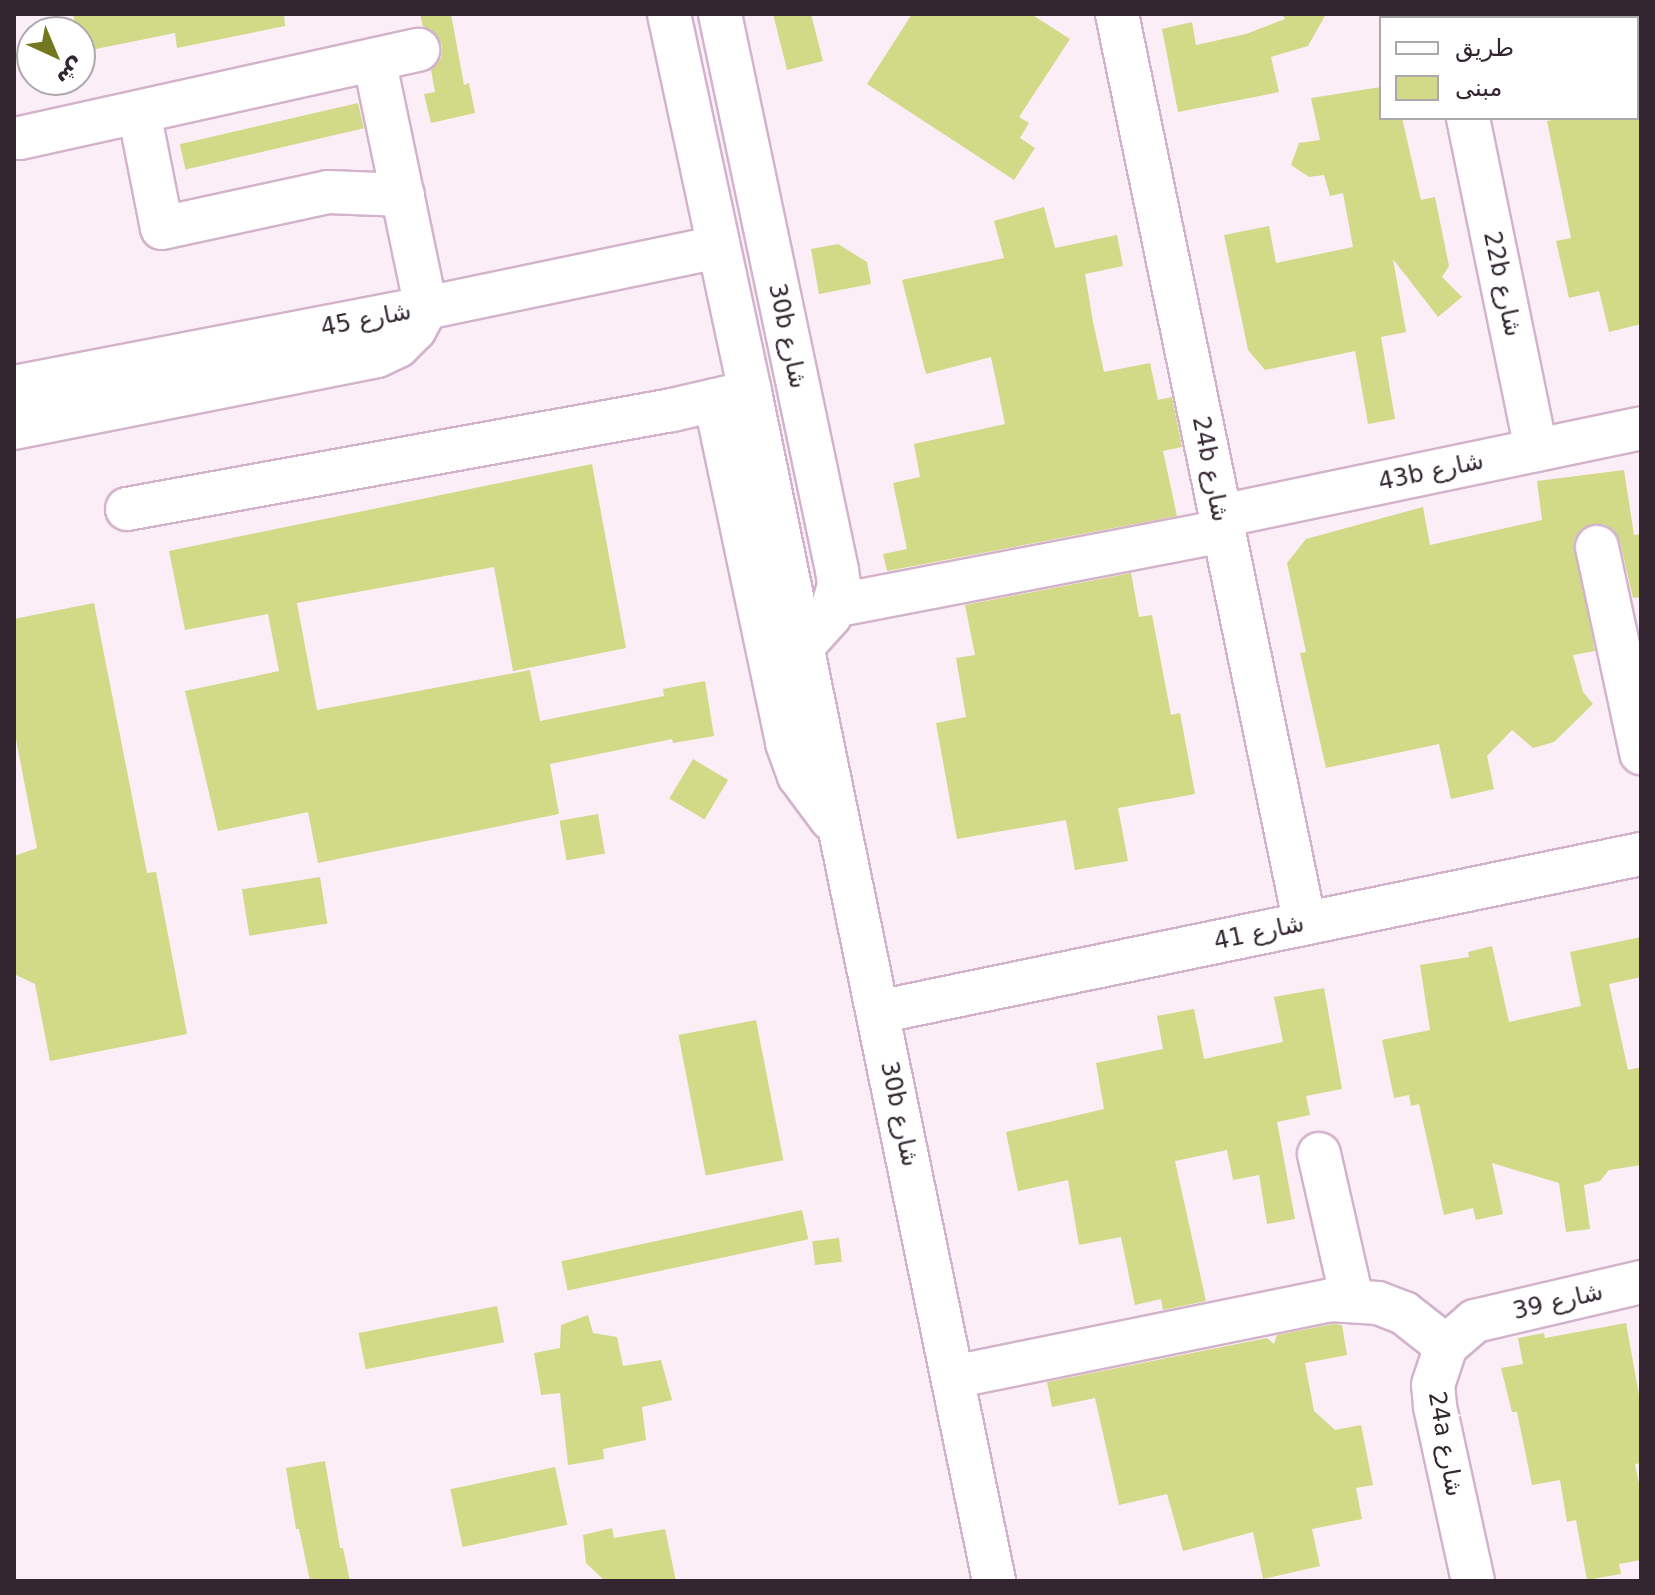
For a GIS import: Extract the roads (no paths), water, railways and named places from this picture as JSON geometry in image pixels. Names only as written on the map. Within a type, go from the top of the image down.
[{"type":"street","name":"30b شارع","points":[[669,14],[717,247],[733,396],[802,647],[994,1581]]},
{"type":"street","name":"30b شارع","points":[[720,14],[837,570],[839,585],[834,606]]},
{"type":"street","name":"24b شارع","points":[[1117,14],[1305,924]]},
{"type":"street","points":[[20,138],[418,50]]},
{"type":"street","points":[[14,428],[377,356],[398,346],[415,329],[426,308],[374,60]]},
{"type":"street","points":[[139,112],[162,228],[328,192],[403,195]]},
{"type":"street","name":"22b شارع","points":[[1468,120],[1536,450]]},
{"type":"street","name":"شارع 45","points":[[14,387],[426,308],[717,247]]},
{"type":"street","points":[[127,509],[733,396],[787,743],[799,776],[840,829]]},
{"type":"street","name":"43b شارع","points":[[834,606],[1222,524],[1641,428]]},
{"type":"street","points":[[1597,547],[1641,753]]},
{"type":"street","points":[[802,647],[821,628],[834,606]]},
{"type":"street","name":"شارع 41","points":[[878,1012],[1641,854]]},
{"type":"street","points":[[1319,1154],[1352,1299]]},
{"type":"street","name":"شارع 39","points":[[1460,1333],[1641,1282]]},
{"type":"street","points":[[953,1377],[1331,1300],[1352,1299],[1460,1333]]},
{"type":"street","name":"24a شارع","points":[[1460,1333],[1433,1385],[1473,1581]]}]
